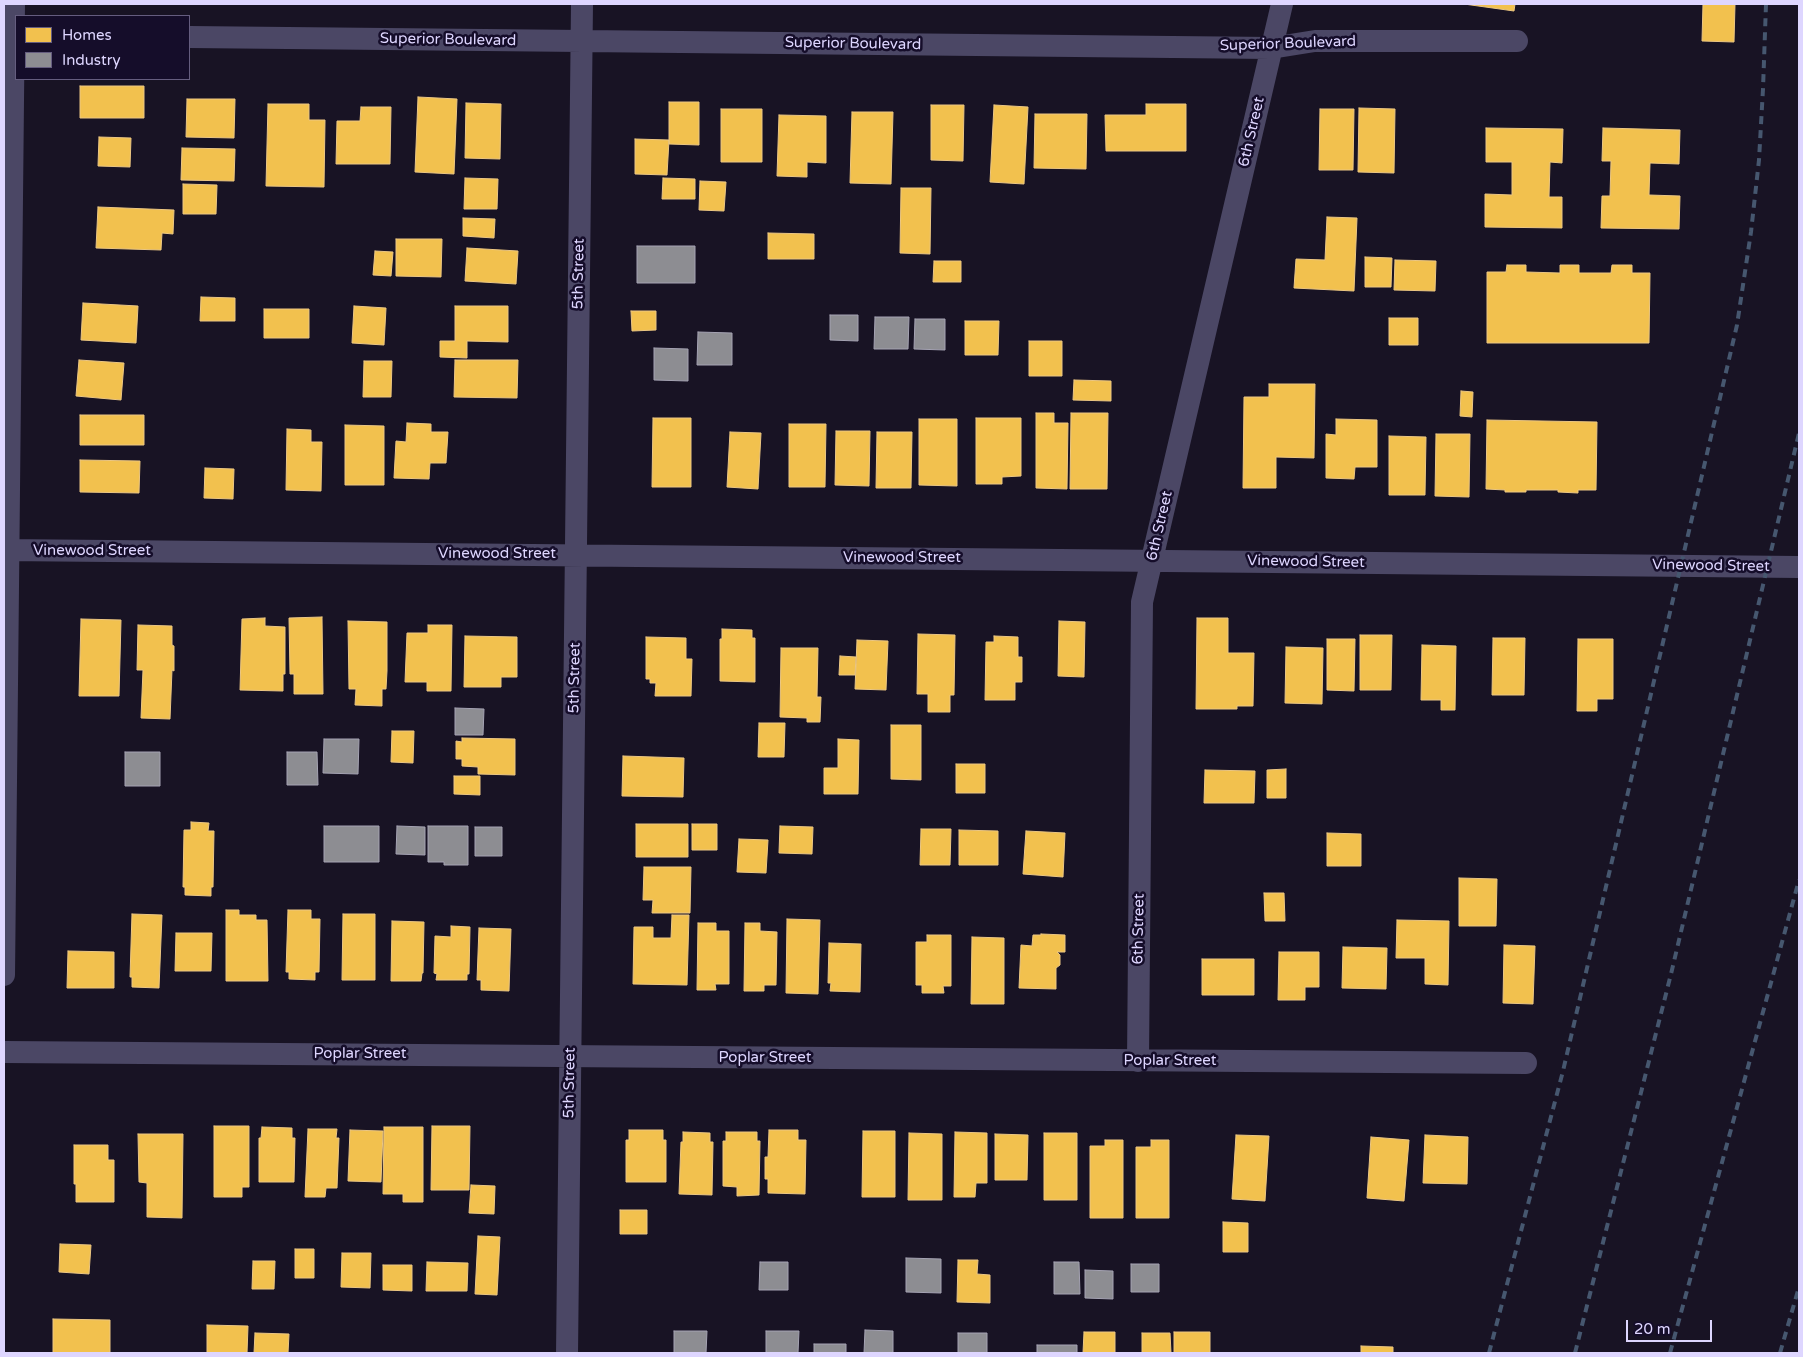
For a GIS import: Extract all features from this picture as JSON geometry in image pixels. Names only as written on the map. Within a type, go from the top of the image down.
[{"type":"street","points":[[4,976],[11,37],[14,4]]},
{"type":"street","name":"5th Street","points":[[567,1353],[582,4]]},
{"type":"street","name":"6th Street","points":[[1138,1061],[1142,608],[1282,4]]},
{"type":"street","name":"Superior Boulevard","points":[[190,37],[1272,48],[1315,42],[1517,41]]},
{"type":"street","name":"Vinewood Street","points":[[6,550],[1799,567]]},
{"type":"street","name":"Poplar Street","points":[[4,1052],[1526,1063]]},
{"type":"building: Homes","points":[[1464,4],[1515,4],[1514,11]]},
{"type":"building: Homes","points":[[1703,4],[1735,4],[1734,42],[1702,41]]},
{"type":"building: Homes","points":[[80,86],[144,86],[144,118],[80,118]]},
{"type":"building: Homes","points":[[418,97],[457,99],[454,174],[415,172]]},
{"type":"building: Homes","points":[[187,99],[235,99],[234,138],[186,137]]},
{"type":"building: Homes","points":[[669,102],[699,102],[699,145],[669,144]]},
{"type":"building: Homes","points":[[466,103],[501,104],[500,159],[465,158]]},
{"type":"building: Homes","points":[[268,104],[309,104],[309,120],[325,120],[324,187],[266,186]]},
{"type":"building: Homes","points":[[1146,104],[1186,104],[1186,151],[1106,151],[1105,115],[1146,115]]},
{"type":"building: Homes","points":[[931,105],[964,105],[963,161],[931,160]]},
{"type":"building: Homes","points":[[994,105],[1028,107],[1024,184],[990,182]]},
{"type":"building: Homes","points":[[361,107],[391,107],[390,164],[336,164],[337,121],[360,121]]},
{"type":"building: Homes","points":[[1359,108],[1395,109],[1394,173],[1358,172]]},
{"type":"building: Homes","points":[[721,109],[762,109],[762,162],[721,162]]},
{"type":"building: Homes","points":[[1320,109],[1354,109],[1353,170],[1319,170]]},
{"type":"building: Homes","points":[[852,112],[893,112],[891,184],[850,183]]},
{"type":"building: Homes","points":[[1035,114],[1087,114],[1086,169],[1034,168]]},
{"type":"building: Homes","points":[[779,115],[826,116],[826,163],[807,162],[807,177],[777,176]]},
{"type":"building: Homes","points":[[1486,128],[1563,129],[1562,163],[1550,162],[1549,197],[1562,197],[1562,228],[1485,227],[1485,194],[1512,195],[1512,162],[1486,162]]},
{"type":"building: Homes","points":[[1603,128],[1680,130],[1679,164],[1650,163],[1649,195],[1680,196],[1679,229],[1601,228],[1602,196],[1610,196],[1611,161],[1602,161]]},
{"type":"building: Homes","points":[[99,137],[131,138],[130,167],[98,166]]},
{"type":"building: Homes","points":[[635,139],[669,140],[667,175],[635,174]]},
{"type":"building: Homes","points":[[182,148],[235,149],[234,181],[181,180]]},
{"type":"building: Homes","points":[[465,178],[498,179],[497,209],[464,209]]},
{"type":"building: Homes","points":[[663,178],[695,179],[695,199],[662,199]]},
{"type":"building: Homes","points":[[700,181],[726,182],[724,211],[699,210]]},
{"type":"building: Homes","points":[[183,184],[217,185],[216,214],[183,214]]},
{"type":"building: Homes","points":[[901,188],[931,188],[930,254],[900,253]]},
{"type":"building: Homes","points":[[98,207],[174,210],[173,234],[162,233],[161,250],[96,248]]},
{"type":"building: Homes","points":[[1327,217],[1357,218],[1354,291],[1294,288],[1296,259],[1325,260]]},
{"type":"building: Homes","points":[[463,218],[495,219],[494,238],[463,236]]},
{"type":"building: Homes","points":[[768,233],[814,234],[814,259],[768,259]]},
{"type":"building: Homes","points":[[396,239],[442,239],[441,277],[396,276]]},
{"type":"building: Homes","points":[[467,248],[518,251],[516,284],[465,281]]},
{"type":"building: Homes","points":[[375,251],[393,252],[391,276],[373,275]]},
{"type":"building: Homes","points":[[1365,257],[1392,258],[1391,287],[1365,287]]},
{"type":"building: Homes","points":[[1395,260],[1436,261],[1435,291],[1394,290]]},
{"type":"building: Homes","points":[[934,261],[961,261],[961,282],[933,282]]},
{"type":"building: Homes","points":[[1507,265],[1526,265],[1526,272],[1560,273],[1560,265],[1579,265],[1579,273],[1611,273],[1612,265],[1632,265],[1632,273],[1650,273],[1649,343],[1487,343],[1487,272],[1506,272]]},
{"type":"building: Homes","points":[[201,297],[235,298],[235,321],[200,321]]},
{"type":"building: Homes","points":[[83,303],[138,306],[136,343],[81,340]]},
{"type":"building: Homes","points":[[354,306],[386,308],[384,345],[352,343]]},
{"type":"building: Homes","points":[[455,306],[508,306],[508,342],[467,341],[467,358],[440,357],[440,341],[455,341]]},
{"type":"building: Homes","points":[[264,309],[309,309],[309,338],[264,338]]},
{"type":"building: Homes","points":[[631,311],[656,311],[656,330],[632,331]]},
{"type":"building: Homes","points":[[1389,318],[1418,318],[1418,345],[1389,345]]},
{"type":"building: Homes","points":[[965,321],[999,321],[998,355],[965,355]]},
{"type":"building: Homes","points":[[1029,341],[1062,341],[1062,376],[1029,376]]},
{"type":"building: Homes","points":[[79,360],[124,363],[121,400],[76,396]]},
{"type":"building: Homes","points":[[455,360],[518,360],[517,398],[454,397]]},
{"type":"building: Homes","points":[[364,361],[392,361],[391,397],[363,397]]},
{"type":"building: Homes","points":[[1074,380],[1111,381],[1111,401],[1073,400]]},
{"type":"building: Homes","points":[[1269,384],[1315,384],[1314,458],[1276,457],[1276,488],[1243,488],[1244,397],[1269,397]]},
{"type":"building: Homes","points":[[1461,391],[1473,392],[1472,417],[1460,416]]},
{"type":"building: Homes","points":[[1036,413],[1054,413],[1054,423],[1068,423],[1067,489],[1036,488]]},
{"type":"building: Homes","points":[[1071,413],[1108,413],[1107,489],[1070,489]]},
{"type":"building: Homes","points":[[80,415],[144,415],[144,445],[80,445]]},
{"type":"building: Homes","points":[[653,418],[691,418],[691,487],[652,487]]},
{"type":"building: Homes","points":[[976,418],[1021,418],[1021,476],[1002,477],[1002,484],[976,484]]},
{"type":"building: Homes","points":[[919,419],[957,419],[957,486],[919,485]]},
{"type":"building: Homes","points":[[1336,419],[1377,420],[1377,467],[1355,467],[1354,479],[1326,478],[1326,434],[1336,435]]},
{"type":"building: Homes","points":[[1487,420],[1597,422],[1596,490],[1578,490],[1578,493],[1558,492],[1558,490],[1505,492],[1505,490],[1486,489]]},
{"type":"building: Homes","points":[[407,423],[431,424],[431,432],[448,432],[446,463],[430,463],[429,479],[394,478],[396,441],[406,442]]},
{"type":"building: Homes","points":[[789,424],[826,424],[825,487],[789,487]]},
{"type":"building: Homes","points":[[345,425],[384,426],[384,485],[345,485]]},
{"type":"building: Homes","points":[[287,429],[311,430],[311,442],[322,442],[321,491],[286,490]]},
{"type":"building: Homes","points":[[836,431],[870,431],[869,486],[835,485]]},
{"type":"building: Homes","points":[[730,432],[761,433],[758,489],[727,487]]},
{"type":"building: Homes","points":[[877,432],[912,432],[911,488],[876,488]]},
{"type":"building: Homes","points":[[1436,434],[1470,434],[1469,497],[1435,496]]},
{"type":"building: Homes","points":[[1389,436],[1426,437],[1425,495],[1389,495]]},
{"type":"building: Homes","points":[[80,460],[140,461],[139,493],[80,492]]},
{"type":"building: Homes","points":[[205,468],[234,469],[233,499],[204,498]]},
{"type":"building: Homes","points":[[322,617],[323,694],[294,694],[294,674],[290,674],[289,618]]},
{"type":"building: Homes","points":[[265,618],[265,626],[285,627],[283,691],[240,690],[242,619]]},
{"type":"building: Homes","points":[[1197,618],[1228,618],[1228,653],[1254,653],[1253,706],[1237,706],[1237,709],[1196,709]]},
{"type":"building: Homes","points":[[81,619],[121,620],[119,696],[79,696]]},
{"type":"building: Homes","points":[[348,621],[387,622],[386,689],[382,689],[382,706],[355,705],[356,689],[349,689]]},
{"type":"building: Homes","points":[[1059,621],[1085,622],[1084,677],[1058,676]]},
{"type":"building: Homes","points":[[138,625],[172,626],[174,671],[172,670],[170,719],[141,718],[143,670],[137,670]]},
{"type":"building: Homes","points":[[428,625],[452,625],[451,691],[427,691],[427,682],[405,682],[407,633],[428,633]]},
{"type":"building: Homes","points":[[722,629],[752,630],[752,638],[755,638],[755,682],[720,681],[720,639],[722,639]]},
{"type":"building: Homes","points":[[918,634],[955,635],[954,695],[950,695],[950,712],[928,712],[928,694],[917,694]]},
{"type":"building: Homes","points":[[1360,635],[1392,635],[1391,690],[1360,690]]},
{"type":"building: Homes","points":[[465,636],[517,637],[517,677],[501,677],[501,687],[464,687]]},
{"type":"building: Homes","points":[[994,636],[1018,637],[1018,657],[1022,657],[1022,682],[1015,682],[1015,700],[985,700],[986,642],[994,642]]},
{"type":"building: Homes","points":[[646,637],[686,638],[686,659],[692,659],[691,696],[655,696],[656,683],[650,683],[650,679],[646,679]]},
{"type":"building: Homes","points":[[1493,638],[1525,638],[1524,695],[1492,695]]},
{"type":"building: Homes","points":[[1327,639],[1355,639],[1354,691],[1327,690]]},
{"type":"building: Homes","points":[[1578,639],[1613,639],[1613,699],[1597,699],[1597,711],[1577,711]]},
{"type":"building: Homes","points":[[857,640],[888,641],[886,690],[855,689]]},
{"type":"building: Homes","points":[[1422,645],[1456,646],[1455,710],[1441,710],[1441,700],[1421,700]]},
{"type":"building: Homes","points":[[1286,647],[1323,648],[1322,704],[1285,703]]},
{"type":"building: Homes","points":[[781,648],[818,648],[817,697],[821,697],[820,722],[807,722],[807,718],[780,717]]},
{"type":"building: Homes","points":[[840,656],[856,657],[855,675],[839,675]]},
{"type":"building: Homes","points":[[759,723],[785,723],[784,757],[758,757]]},
{"type":"building: Homes","points":[[891,725],[921,725],[921,780],[891,779]]},
{"type":"building: Homes","points":[[392,731],[414,731],[413,763],[391,762]]},
{"type":"building: Homes","points":[[462,738],[515,739],[515,775],[478,774],[478,767],[462,766],[462,759],[456,759],[456,741],[462,742]]},
{"type":"building: Homes","points":[[838,739],[859,740],[858,794],[824,794],[824,768],[838,768]]},
{"type":"building: Homes","points":[[623,756],[684,758],[683,797],[622,796]]},
{"type":"building: Homes","points":[[956,764],[985,764],[985,793],[956,793]]},
{"type":"building: Homes","points":[[1286,769],[1286,798],[1267,798],[1267,770]]},
{"type":"building: Homes","points":[[1205,770],[1255,771],[1254,803],[1204,803]]},
{"type":"building: Homes","points":[[454,776],[480,776],[480,795],[454,794]]},
{"type":"building: Homes","points":[[191,822],[209,823],[208,831],[214,831],[213,887],[211,887],[211,896],[185,895],[185,887],[183,887],[184,830],[191,830]]},
{"type":"building: Homes","points":[[636,824],[688,824],[688,857],[636,857]]},
{"type":"building: Homes","points":[[692,824],[717,824],[717,850],[692,850]]},
{"type":"building: Homes","points":[[780,826],[813,827],[812,854],[779,853]]},
{"type":"building: Homes","points":[[921,829],[951,829],[950,865],[920,865]]},
{"type":"building: Homes","points":[[959,830],[998,831],[998,865],[959,865]]},
{"type":"building: Homes","points":[[1026,831],[1065,833],[1063,877],[1023,874]]},
{"type":"building: Homes","points":[[1327,833],[1361,834],[1361,866],[1327,866]]},
{"type":"building: Homes","points":[[739,839],[768,840],[766,873],[737,872]]},
{"type":"building: Homes","points":[[644,867],[691,867],[690,913],[652,913],[653,900],[643,900]]},
{"type":"building: Homes","points":[[1459,878],[1497,879],[1496,926],[1459,926]]},
{"type":"building: Homes","points":[[1264,893],[1284,893],[1285,921],[1265,921]]},
{"type":"building: Homes","points":[[226,910],[239,910],[239,915],[256,915],[256,920],[267,920],[268,981],[226,981]]},
{"type":"building: Homes","points":[[288,910],[311,910],[311,919],[320,919],[319,972],[315,972],[315,980],[289,979],[289,972],[286,972]]},
{"type":"building: Homes","points":[[132,914],[162,915],[159,988],[132,987],[132,977],[130,977]]},
{"type":"building: Homes","points":[[343,914],[375,914],[375,980],[342,980]]},
{"type":"building: Homes","points":[[672,915],[689,915],[687,985],[633,984],[634,927],[653,927],[653,938],[671,938]]},
{"type":"building: Homes","points":[[787,919],[820,920],[818,994],[786,993]]},
{"type":"building: Homes","points":[[1397,920],[1449,921],[1448,985],[1425,984],[1425,958],[1396,958]]},
{"type":"building: Homes","points":[[392,921],[424,922],[423,973],[421,981],[391,981]]},
{"type":"building: Homes","points":[[698,923],[716,923],[716,931],[729,931],[729,984],[715,984],[716,990],[697,990]]},
{"type":"building: Homes","points":[[745,923],[760,923],[760,931],[777,932],[776,985],[764,985],[764,991],[744,991]]},
{"type":"building: Homes","points":[[451,926],[470,927],[469,974],[467,974],[467,980],[436,980],[437,974],[434,973],[435,936],[451,937]]},
{"type":"building: Homes","points":[[479,928],[511,929],[509,991],[481,990],[481,980],[477,980]]},
{"type":"building: Homes","points":[[176,933],[212,933],[211,971],[175,971]]},
{"type":"building: Homes","points":[[927,935],[951,935],[951,986],[943,986],[944,993],[922,993],[922,985],[916,985],[916,942],[927,942]]},
{"type":"building: Homes","points":[[1033,935],[1065,935],[1065,952],[1057,952],[1060,955],[1060,965],[1056,968],[1056,989],[1019,988],[1021,945],[1032,946]]},
{"type":"building: Homes","points":[[972,937],[1004,938],[1004,1004],[971,1004]]},
{"type":"building: Homes","points":[[829,943],[861,944],[860,992],[830,991],[831,983],[828,983]]},
{"type":"building: Homes","points":[[1504,945],[1535,946],[1533,1004],[1503,1003]]},
{"type":"building: Homes","points":[[1343,947],[1387,948],[1386,989],[1342,988]]},
{"type":"building: Homes","points":[[68,951],[114,952],[114,988],[67,988]]},
{"type":"building: Homes","points":[[1279,952],[1319,952],[1319,987],[1305,987],[1305,1000],[1278,1000]]},
{"type":"building: Homes","points":[[1202,959],[1254,959],[1254,995],[1202,995]]},
{"type":"building: Homes","points":[[214,1126],[249,1126],[249,1187],[242,1187],[242,1197],[214,1197]]},
{"type":"building: Homes","points":[[432,1126],[470,1126],[469,1190],[431,1190]]},
{"type":"building: Homes","points":[[262,1127],[292,1128],[292,1138],[295,1138],[294,1182],[259,1182],[259,1138],[261,1138]]},
{"type":"building: Homes","points":[[384,1127],[423,1127],[423,1202],[403,1202],[403,1194],[383,1194]]},
{"type":"building: Homes","points":[[308,1129],[337,1129],[336,1138],[339,1138],[337,1188],[326,1188],[325,1197],[305,1197]]},
{"type":"building: Homes","points":[[350,1130],[383,1131],[381,1182],[348,1181]]},
{"type":"building: Homes","points":[[629,1130],[663,1130],[663,1140],[666,1140],[666,1182],[626,1182],[626,1140],[629,1140]]},
{"type":"building: Homes","points":[[769,1130],[798,1130],[798,1140],[806,1140],[805,1194],[768,1193],[768,1179],[765,1179],[765,1157],[768,1157]]},
{"type":"building: Homes","points":[[863,1131],[895,1131],[895,1197],[862,1197]]},
{"type":"building: Homes","points":[[683,1132],[710,1133],[710,1142],[713,1142],[712,1195],[679,1194]]},
{"type":"building: Homes","points":[[726,1132],[757,1132],[757,1141],[760,1141],[759,1195],[737,1196],[737,1187],[723,1186],[723,1141],[726,1141]]},
{"type":"building: Homes","points":[[955,1132],[987,1133],[987,1183],[976,1183],[975,1197],[954,1197]]},
{"type":"building: Homes","points":[[909,1133],[942,1134],[942,1200],[908,1200]]},
{"type":"building: Homes","points":[[1044,1133],[1077,1133],[1077,1200],[1044,1200]]},
{"type":"building: Homes","points":[[138,1134],[183,1134],[182,1218],[147,1217],[147,1183],[139,1182]]},
{"type":"building: Homes","points":[[995,1134],[1028,1135],[1027,1180],[995,1180]]},
{"type":"building: Homes","points":[[1236,1135],[1269,1136],[1265,1201],[1232,1199]]},
{"type":"building: Homes","points":[[1425,1135],[1468,1137],[1467,1184],[1423,1183]]},
{"type":"building: Homes","points":[[1371,1137],[1409,1140],[1404,1201],[1367,1198]]},
{"type":"building: Homes","points":[[1105,1140],[1123,1140],[1123,1218],[1090,1218],[1090,1146],[1105,1146]]},
{"type":"building: Homes","points":[[1151,1140],[1169,1140],[1169,1218],[1136,1218],[1136,1147],[1151,1147]]},
{"type":"building: Homes","points":[[74,1145],[108,1145],[108,1160],[114,1160],[114,1202],[76,1202]]},
{"type":"building: Homes","points":[[471,1185],[495,1186],[494,1214],[469,1213]]},
{"type":"building: Homes","points":[[620,1210],[647,1210],[647,1234],[620,1234]]},
{"type":"building: Homes","points":[[1223,1222],[1248,1223],[1248,1252],[1223,1252]]},
{"type":"building: Homes","points":[[478,1236],[500,1237],[497,1295],[475,1294]]},
{"type":"building: Homes","points":[[60,1244],[91,1245],[89,1274],[59,1272]]},
{"type":"building: Homes","points":[[295,1249],[314,1249],[314,1278],[295,1278]]},
{"type":"building: Homes","points":[[342,1253],[371,1253],[370,1288],[341,1287]]},
{"type":"building: Homes","points":[[958,1260],[978,1260],[977,1274],[990,1275],[990,1303],[957,1302]]},
{"type":"building: Homes","points":[[253,1261],[275,1261],[274,1289],[252,1289]]},
{"type":"building: Homes","points":[[427,1262],[468,1263],[467,1291],[426,1291]]},
{"type":"building: Homes","points":[[383,1265],[412,1265],[412,1291],[383,1290]]},
{"type":"building: Homes","points":[[53,1319],[110,1320],[110,1353],[53,1353]]},
{"type":"building: Homes","points":[[207,1325],[248,1326],[247,1353],[207,1353]]},
{"type":"building: Homes","points":[[1084,1332],[1115,1332],[1115,1353],[1083,1353]]},
{"type":"building: Homes","points":[[1174,1332],[1210,1332],[1210,1353],[1174,1353]]},
{"type":"building: Homes","points":[[255,1333],[289,1334],[288,1353],[254,1353]]},
{"type":"building: Homes","points":[[1142,1333],[1170,1333],[1171,1353],[1142,1353]]},
{"type":"building: Homes","points":[[1361,1346],[1393,1347],[1393,1353],[1361,1353]]},
{"type":"building: Industry","points":[[637,246],[695,246],[695,283],[637,283]]},
{"type":"building: Industry","points":[[830,315],[858,315],[858,341],[830,340]]},
{"type":"building: Industry","points":[[875,317],[909,317],[908,349],[874,349]]},
{"type":"building: Industry","points":[[915,319],[945,319],[945,350],[914,349]]},
{"type":"building: Industry","points":[[698,332],[732,333],[732,365],[697,365]]},
{"type":"building: Industry","points":[[654,348],[688,349],[688,381],[654,380]]},
{"type":"building: Industry","points":[[455,708],[484,709],[483,735],[455,735]]},
{"type":"building: Industry","points":[[324,739],[359,739],[358,774],[323,773]]},
{"type":"building: Industry","points":[[125,752],[160,752],[160,786],[125,786]]},
{"type":"building: Industry","points":[[287,752],[317,752],[318,785],[287,785]]},
{"type":"building: Industry","points":[[324,826],[379,826],[379,862],[324,862]]},
{"type":"building: Industry","points":[[397,826],[425,827],[425,855],[396,854]]},
{"type":"building: Industry","points":[[428,826],[468,826],[468,865],[444,865],[444,862],[428,862]]},
{"type":"building: Industry","points":[[475,827],[502,827],[502,856],[475,856]]},
{"type":"building: Industry","points":[[906,1258],[941,1259],[941,1293],[906,1292]]},
{"type":"building: Industry","points":[[760,1262],[788,1262],[788,1290],[759,1290]]},
{"type":"building: Industry","points":[[1054,1262],[1079,1262],[1080,1294],[1054,1294]]},
{"type":"building: Industry","points":[[1131,1264],[1159,1264],[1159,1292],[1131,1292]]},
{"type":"building: Industry","points":[[1085,1270],[1113,1271],[1113,1299],[1085,1298]]},
{"type":"building: Industry","points":[[865,1330],[893,1331],[893,1353],[864,1353]]},
{"type":"building: Industry","points":[[674,1331],[707,1331],[706,1353],[674,1353]]},
{"type":"building: Industry","points":[[766,1331],[799,1331],[798,1353],[766,1353]]},
{"type":"building: Industry","points":[[958,1333],[987,1333],[987,1353],[958,1353]]},
{"type":"building: Industry","points":[[814,1344],[846,1344],[846,1353],[814,1353]]},
{"type":"building: Industry","points":[[1037,1345],[1077,1345],[1077,1353],[1037,1353]]},
{"type":"railway","points":[[1489,1353],[1563,1071],[1737,325],[1751,232],[1759,160],[1766,4]]},
{"type":"railway","points":[[1575,1353],[1671,974],[1799,433]]},
{"type":"railway","points":[[1670,1353],[1799,880]]},
{"type":"railway","points":[[1780,1353],[1799,1287]]}]
